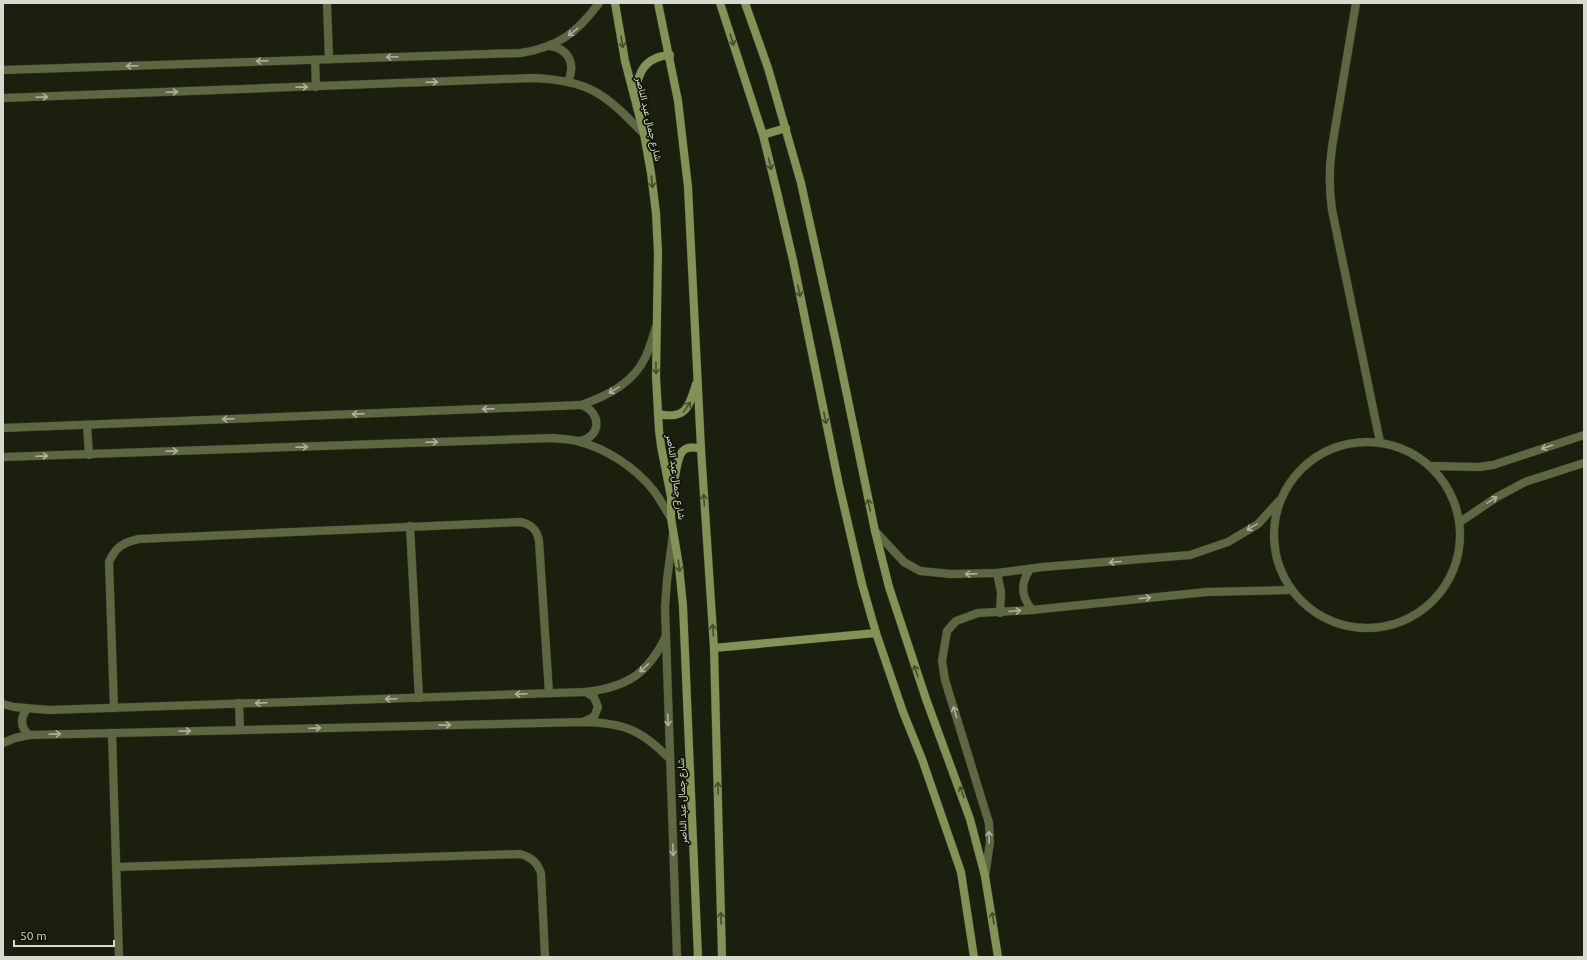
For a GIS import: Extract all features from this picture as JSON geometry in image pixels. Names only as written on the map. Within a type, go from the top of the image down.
[{"type":"main road","name":"شارع جمال عبد الناصر","points":[[616,3],[625,61],[633,97],[644,134],[656,213],[658,253],[656,377],[658,414],[661,446],[671,496],[671,518],[679,566],[686,646],[698,957]]},
{"type":"main road","points":[[658,3],[670,55],[678,101],[688,187],[701,449],[714,648],[722,957]]},
{"type":"main road","points":[[720,3],[763,135],[793,260],[850,536],[876,632],[902,712],[922,759],[961,872],[974,957]]},
{"type":"main road","points":[[745,3],[768,68],[801,183],[875,531],[897,615],[926,699],[963,796],[985,876],[998,957]]},
{"type":"main road","points":[[633,97],[637,79],[646,64],[657,58],[670,55]]},
{"type":"main road","points":[[763,135],[786,128]]},
{"type":"main road","points":[[658,414],[674,416],[682,413],[688,408],[698,376]]},
{"type":"main road","points":[[671,496],[678,458],[681,452],[688,448],[701,449]]},
{"type":"main road","points":[[714,648],[876,632]]},
{"type":"street","points":[[327,3],[329,59]]},
{"type":"street","points":[[3,70],[521,53],[550,46],[564,39],[587,20],[599,3]]},
{"type":"street","points":[[1356,3],[1332,146],[1329,168],[1330,189],[1332,210],[1380,442]]},
{"type":"street","points":[[550,46],[557,47],[568,55],[572,68],[568,81]]},
{"type":"street","points":[[315,60],[316,87]]},
{"type":"street","points":[[3,98],[532,78],[552,79],[568,81],[585,86],[600,94],[614,104],[644,134]]},
{"type":"street","points":[[3,428],[581,405],[601,398],[619,388],[634,374],[646,357],[657,324]]},
{"type":"street","points":[[577,441],[589,438],[596,428],[597,422],[592,411],[581,405]]},
{"type":"street","points":[[87,425],[89,455]]},
{"type":"street","points":[[1430,466],[1478,467],[1493,465],[1584,435]]},
{"type":"street","points":[[3,457],[552,438],[577,441],[599,449],[620,461],[639,475],[654,492],[671,518]]},
{"type":"street","points":[[875,531],[904,562],[920,571],[950,574],[997,573],[1190,555],[1228,542],[1258,524],[1280,500],[1293,477],[1312,459],[1335,447],[1361,442],[1380,442],[1399,447],[1416,455],[1430,466],[1450,491],[1460,522],[1460,549],[1452,575],[1437,598],[1415,616],[1390,626],[1362,629],[1335,623],[1310,610],[1291,590],[1277,562],[1273,531],[1280,500]]},
{"type":"street","points":[[1460,522],[1497,497],[1525,482],[1584,463]]},
{"type":"street","points":[[114,708],[108,572],[109,562],[113,553],[120,546],[129,541],[139,539],[520,522],[527,523],[534,527],[538,533],[548,693]]},
{"type":"street","points":[[410,526],[419,698]]},
{"type":"street","points":[[673,528],[667,580],[666,636],[677,957]]},
{"type":"street","points":[[1030,569],[1025,576],[1022,585],[1024,599],[1032,610]]},
{"type":"street","points":[[997,573],[1001,592],[1000,613]]},
{"type":"street","points":[[985,876],[990,842],[989,823],[945,680],[942,661],[947,631],[956,621],[978,613],[1000,613],[1206,592],[1291,590]]},
{"type":"street","points":[[3,704],[27,709],[49,710],[586,692],[605,690],[636,676],[648,665],[666,636]]},
{"type":"street","points":[[585,722],[594,717],[598,707],[594,697],[586,692]]},
{"type":"street","points":[[239,704],[240,730]]},
{"type":"street","points":[[27,709],[22,718],[22,722],[23,727],[29,735]]},
{"type":"street","points":[[3,743],[15,738],[29,735],[608,722],[625,727],[642,735],[656,745],[669,758]]},
{"type":"street","points":[[112,733],[119,957]]},
{"type":"street","points":[[116,867],[520,854],[534,860],[541,873],[545,957]]}]
